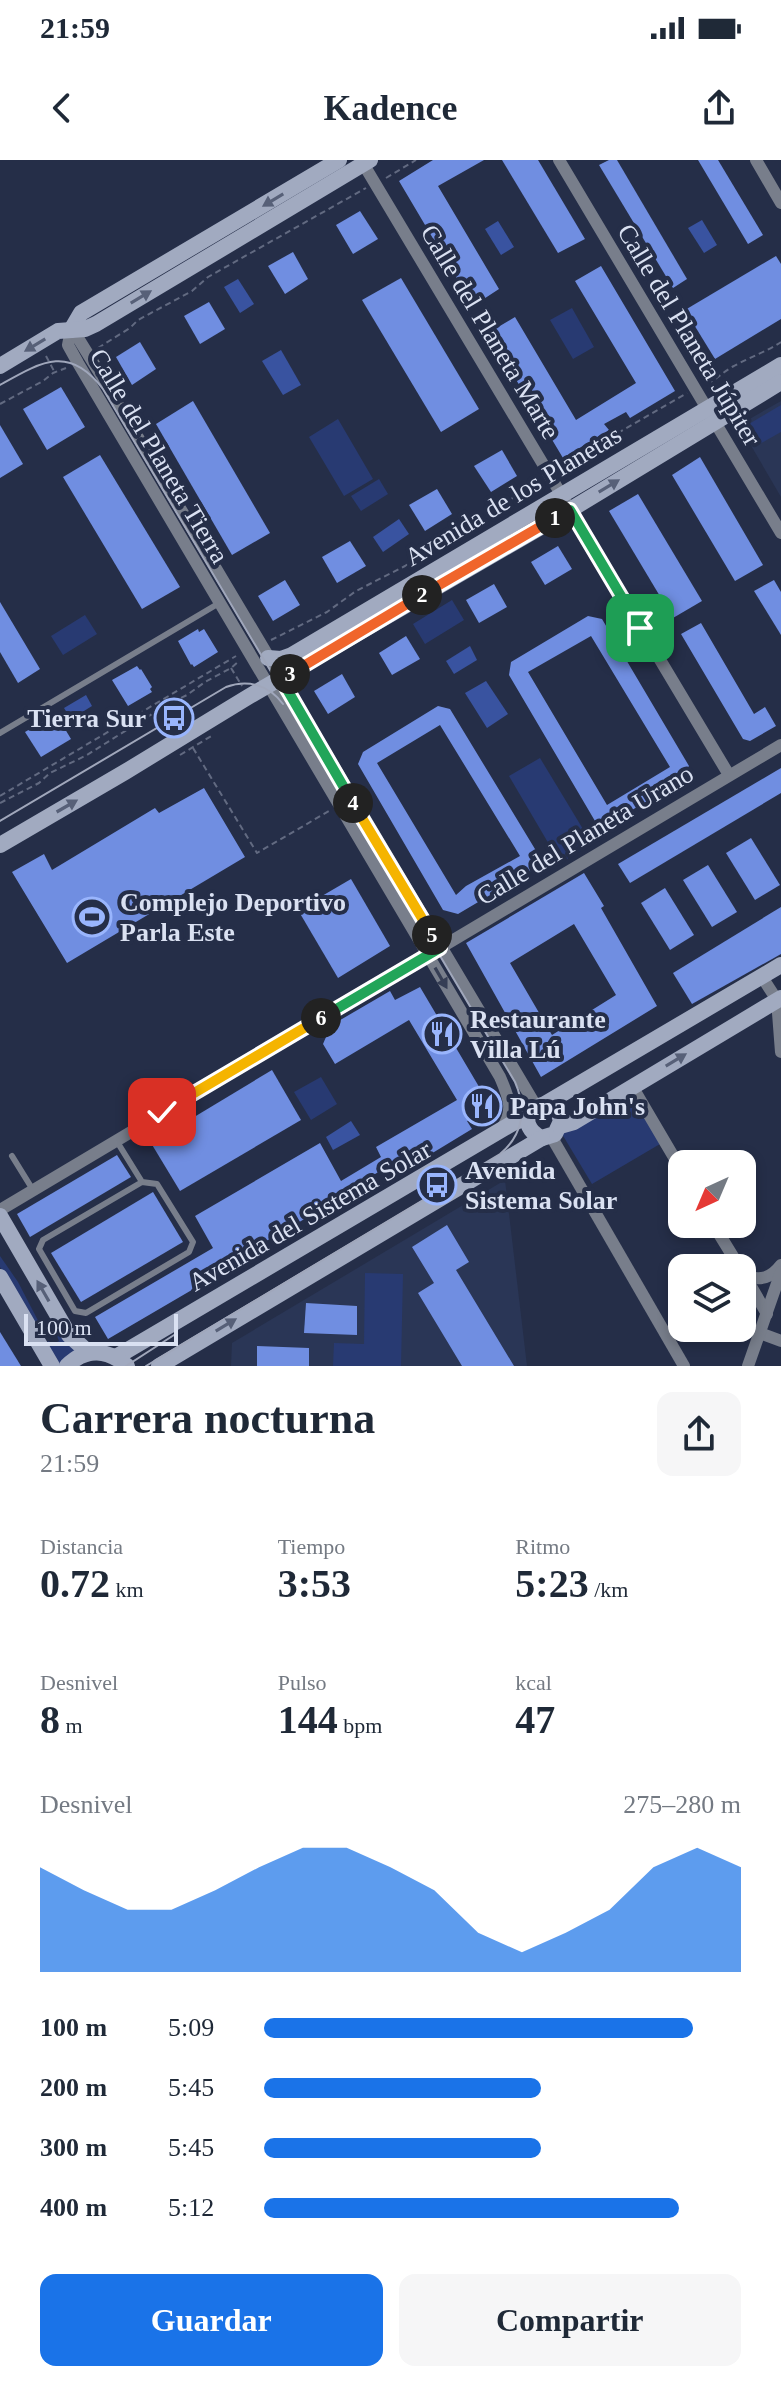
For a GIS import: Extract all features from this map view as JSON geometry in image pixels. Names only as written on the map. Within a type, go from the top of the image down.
[{"type":"street","points":[[71,330],[81,313],[339,160]]},
{"type":"street","name":"Calle del Planeta Júpiter","points":[[559,160],[781,533]]},
{"type":"street","points":[[756,160],[781,203]]},
{"type":"street","points":[[0,366],[58,331],[85,329],[96,324],[365,161]]},
{"type":"street","name":"Calle del Planeta Marte","points":[[365,161],[729,775]]},
{"type":"street","name":"Calle del Planeta Tierra","points":[[71,330],[68,345],[83,360],[274,682],[428,956],[500,1077],[509,1098],[510,1114],[495,1135]]},
{"type":"street","name":"Calle del Planeta Tierra","points":[[83,360],[221,602],[440,948],[536,1109]]},
{"type":"street","name":"Avenida de los Planetas","points":[[0,845],[274,682],[710,415],[781,365]]},
{"type":"street","name":"Avenida de los Planetas","points":[[710,415],[781,382]]},
{"type":"street","name":"Avenida de los Planetas","points":[[254,652],[281,659],[292,655],[565,502]]},
{"type":"street","name":"Calle del Planeta Urano","points":[[0,1210],[781,745]]},
{"type":"street","name":"Avenida del Sistema Solar","points":[[122,1362],[536,1109],[781,965]]},
{"type":"street","points":[[762,977],[779,999],[781,1052]]},
{"type":"street","name":"Avenida del Sistema Solar","points":[[159,1366],[779,999]]},
{"type":"street","points":[[632,1086],[670,1150]]},
{"type":"street","points":[[551,1133],[561,1116],[558,1111],[536,1109],[529,1128],[551,1133],[684,1366]]},
{"type":"street","points":[[0,1216],[69,1335],[89,1353]]},
{"type":"street","points":[[756,1279],[774,1274],[781,1265]]},
{"type":"street","points":[[748,1366],[781,1272]]},
{"type":"street","points":[[0,1277],[52,1366]]},
{"type":"street","points":[[756,1296],[767,1314]]},
{"type":"street","points":[[760,1333],[781,1341]]},
{"type":"street","points":[[67,1366],[79,1356],[89,1353],[108,1353],[122,1362]]},
{"type":"lane","points":[[0,733],[221,602]]},
{"type":"lane","points":[[116,1140],[142,1182]]},
{"type":"lane","points":[[12,1156],[33,1190]]},
{"type":"lane","points":[[142,1182],[157,1184],[193,1242],[189,1252],[86,1313],[75,1311],[39,1249],[43,1240],[142,1182]]},
{"type":"path","points":[[0,404],[53,373],[83,360],[138,320],[172,303],[227,266],[416,160]]},
{"type":"path","points":[[0,796],[327,612],[356,591],[477,524],[548,473],[694,388],[717,379],[731,367],[781,342]]},
{"type":"path","points":[[0,803],[87,755],[254,652]]},
{"type":"path","points":[[180,755],[218,732]]},
{"type":"path","points":[[193,748],[257,853],[330,812]]},
{"type":"shaded area","points":[[702,220],[717,245],[704,253],[688,228]]},
{"type":"shaded area","points":[[498,221],[514,247],[501,255],[485,229]]},
{"type":"shaded area","points":[[238,279],[254,304],[240,313],[224,287]]},
{"type":"shaded area","points":[[572,308],[594,347],[573,359],[550,320]]},
{"type":"shaded area","points":[[281,350],[301,385],[283,395],[262,361]]},
{"type":"shaded area","points":[[781,401],[781,497],[739,425]]},
{"type":"shaded area","points":[[781,405],[781,432],[756,446],[744,427]]},
{"type":"shaded area","points":[[338,419],[373,479],[344,496],[309,437]]},
{"type":"shaded area","points":[[379,479],[388,494],[361,511],[351,496]]},
{"type":"shaded area","points":[[399,519],[409,534],[383,552],[373,537]]},
{"type":"shaded area","points":[[452,600],[464,620],[425,644],[413,624]]},
{"type":"shaded area","points":[[85,615],[97,634],[63,655],[51,636]]},
{"type":"shaded area","points":[[470,646],[477,660],[454,674],[446,661]]},
{"type":"shaded area","points":[[486,681],[508,714],[487,728],[465,693]]},
{"type":"shaded area","points":[[86,695],[92,706],[71,719],[64,708]]},
{"type":"shaded area","points":[[540,758],[592,844],[560,863],[509,776]]},
{"type":"shaded area","points":[[321,1077],[337,1104],[311,1120],[294,1092]]},
{"type":"shaded area","points":[[631,1092],[660,1144],[592,1184],[562,1134]]},
{"type":"shaded area","points":[[351,1121],[360,1135],[333,1150],[326,1137]]},
{"type":"shaded area","points":[[505,1180],[527,1366],[231,1366],[232,1343]]},
{"type":"shaded area","points":[[0,1256],[18,1282],[45,1334],[41,1336],[0,1267]]},
{"type":"shaded area","points":[[365,1273],[403,1274],[401,1366],[333,1366],[334,1343],[364,1344]]},
{"type":"shaded area","points":[[62,1333],[79,1350],[60,1366],[45,1343],[49,1341],[51,1345],[59,1341],[57,1336]]},
{"type":"building","points":[[433,160],[484,160],[438,186],[499,289],[473,306],[399,181]]},
{"type":"building","points":[[502,160],[538,160],[585,239],[558,253]]},
{"type":"building","points":[[617,160],[687,279],[673,288],[599,165]]},
{"type":"building","points":[[698,160],[718,160],[763,235],[748,244]]},
{"type":"building","points":[[360,211],[378,239],[353,254],[336,225]]},
{"type":"building","points":[[293,252],[308,279],[285,294],[268,266]]},
{"type":"building","points":[[776,256],[781,264],[781,319],[715,359],[685,310]]},
{"type":"building","points":[[601,266],[675,391],[630,418],[626,412],[604,424],[609,430],[563,458],[488,333],[515,317],[576,420],[636,383],[575,281]]},
{"type":"building","points":[[401,278],[479,409],[441,432],[362,300]]},
{"type":"building","points":[[209,302],[225,329],[200,344],[184,316]]},
{"type":"building","points":[[140,342],[156,369],[132,385],[116,357]]},
{"type":"building","points":[[61,387],[85,427],[47,450],[23,409]]},
{"type":"building","points":[[193,401],[270,533],[232,555],[156,424]]},
{"type":"building","points":[[0,425],[23,464],[0,478]]},
{"type":"building","points":[[502,450],[517,476],[491,492],[474,466]]},
{"type":"building","points":[[100,455],[180,587],[142,609],[63,477]]},
{"type":"building","points":[[700,457],[763,565],[735,581],[672,475]]},
{"type":"building","points":[[437,489],[452,514],[425,531],[409,505]]},
{"type":"building","points":[[638,494],[702,601],[673,618],[609,511]]},
{"type":"building","points":[[350,541],[366,566],[337,583],[322,557]]},
{"type":"building","points":[[558,546],[572,569],[545,585],[531,562]]},
{"type":"building","points":[[285,580],[300,605],[273,621],[258,596]]},
{"type":"building","points":[[774,580],[781,592],[781,635],[754,591]]},
{"type":"building","points":[[494,584],[507,607],[479,623],[466,600]]},
{"type":"building","points":[[0,602],[40,669],[18,683],[0,652]]},
{"type":"building","points":[[588,616],[602,619],[689,766],[685,779],[608,824],[595,821],[509,675],[511,662]],"holes":[[[591,636],[670,767],[607,805],[528,672]]]},
{"type":"building","points":[[701,623],[754,714],[765,707],[776,726],[750,741],[743,739],[681,634]]},
{"type":"building","points":[[198,629],[199,632],[204,629],[218,652],[194,667],[178,641]]},
{"type":"building","points":[[406,636],[420,659],[392,675],[379,653]]},
{"type":"building","points":[[137,666],[152,687],[152,692],[128,706],[112,680]]},
{"type":"building","points":[[342,674],[355,697],[328,714],[314,691]]},
{"type":"building","points":[[438,706],[450,709],[538,854],[534,869],[458,914],[443,910],[358,764],[363,752]],"holes":[[[440,725],[520,856],[466,886],[456,895],[377,763]]]},
{"type":"building","points":[[56,714],[71,739],[41,757],[25,732]]},
{"type":"building","points":[[781,768],[781,793],[630,883],[618,864]]},
{"type":"building","name":"Complejo Deportivo Parla Este","points":[[204,788],[245,857],[67,963],[12,872],[44,854],[52,870],[155,808],[159,813]]},
{"type":"building","points":[[751,838],[780,885],[755,900],[726,853]]},
{"type":"building","points":[[708,865],[737,912],[712,927],[683,880]]},
{"type":"building","points":[[584,873],[657,1006],[541,1077],[466,943]],"holes":[[[574,924],[616,995],[552,1035],[510,963]]]},
{"type":"building","points":[[351,879],[390,946],[338,978],[298,910]]},
{"type":"building","points":[[665,888],[694,935],[670,950],[641,903]]},
{"type":"building","points":[[781,907],[781,954],[692,1004],[673,973]]},
{"type":"building","points":[[420,987],[491,1107],[467,1121],[472,1129],[393,1177],[387,1167],[346,1191],[348,1194],[212,1272],[214,1277],[108,1339],[95,1317],[213,1248],[195,1216],[320,1143],[341,1181],[381,1157],[376,1147],[457,1100],[409,1020],[335,1064],[323,1044],[326,1037],[333,1033],[330,1026],[390,991],[395,1000]]},
{"type":"building","points":[[272,1070],[301,1120],[180,1191],[151,1143]]},
{"type":"building","points":[[117,1155],[131,1177],[30,1237],[17,1214]]},
{"type":"building","points":[[153,1192],[183,1242],[81,1302],[51,1253]]},
{"type":"building","points":[[447,1225],[469,1262],[456,1270],[514,1366],[462,1366],[418,1293],[434,1283],[412,1247]]},
{"type":"building","points":[[306,1303],[357,1306],[357,1335],[304,1333]]},
{"type":"building","points":[[0,1332],[21,1366],[0,1366]]},
{"type":"building","points":[[257,1346],[309,1348],[309,1366],[257,1366]]},
{"type":"tram line","points":[[0,385],[42,364],[66,362],[78,366],[103,389],[515,1082],[521,1102],[518,1130],[500,1154],[146,1366]]},
{"type":"tram line","points":[[0,821],[226,687],[258,685],[283,704]]},
{"type":"tram line","points":[[126,1366],[174,1335]]},
{"type":"place","name":"Tierra Sur","points":[[174,718]]},
{"type":"place","name":"Complejo Deportivo Parla Este","points":[[92,917]]},
{"type":"place","name":"Restaurante Villa Lú","points":[[442,1034]]},
{"type":"place","name":"Papa John's","points":[[482,1106]]},
{"type":"place","name":"Avenida Sistema Solar","points":[[437,1185]]},
{"type":"route","points":[[162,1112],[440,948],[281,679],[570,510],[640,628]]}]
